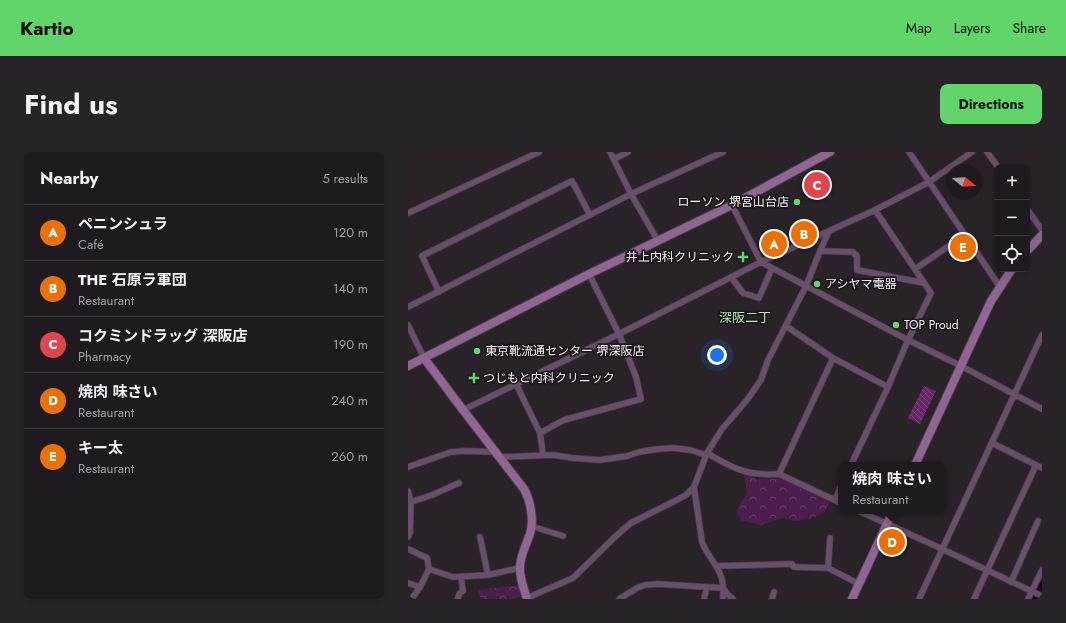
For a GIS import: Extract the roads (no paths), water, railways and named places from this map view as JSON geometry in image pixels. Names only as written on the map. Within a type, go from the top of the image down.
[{"type":"street","points":[[408,213],[539,152]]},
{"type":"street","points":[[610,152],[658,241]]},
{"type":"street","points":[[614,159],[628,152]]},
{"type":"street","points":[[408,307],[632,194],[723,152]]},
{"type":"street","points":[[408,366],[589,274],[732,205],[830,152]]},
{"type":"street","points":[[909,152],[1000,287]]},
{"type":"street","points":[[463,410],[619,334],[761,262],[875,210],[929,182],[972,152]]},
{"type":"street","points":[[987,152],[996,164]]},
{"type":"street","points":[[439,292],[422,256],[572,181],[590,215]]},
{"type":"street","points":[[732,205],[761,262],[1042,409]]},
{"type":"street","points":[[852,462],[931,293],[875,210]]},
{"type":"street","points":[[1030,213],[1042,230]]},
{"type":"street","points":[[408,325],[424,358],[528,496],[532,521],[530,533],[521,556],[520,568],[520,576],[527,599],[573,578],[631,523],[686,495],[694,487],[706,454],[722,429],[761,380],[768,360],[806,286],[829,231]]},
{"type":"street","points":[[915,269],[965,235]]},
{"type":"street","points":[[1030,248],[1042,235]]},
{"type":"street","points":[[820,251],[853,252],[857,256],[857,270],[924,282]]},
{"type":"street","points":[[731,277],[742,293],[759,298],[772,268]]},
{"type":"street","points":[[916,462],[991,301],[1010,272]]},
{"type":"street","points":[[540,433],[564,420],[641,400],[636,377],[619,334],[589,274]]},
{"type":"street","points":[[786,326],[833,358],[888,387]]},
{"type":"street","points":[[919,599],[1042,335]]},
{"type":"street","points":[[779,474],[833,358]]},
{"type":"street","points":[[516,384],[540,433],[543,455]]},
{"type":"street","points":[[992,443],[1042,468]]},
{"type":"street","points":[[408,467],[451,452],[464,451],[497,454],[554,455],[584,460],[600,460],[627,456],[639,452],[674,448],[706,454],[740,470],[754,474],[779,474],[838,502]]},
{"type":"street","points":[[974,599],[1036,465]]},
{"type":"street","points":[[411,502],[460,483]]},
{"type":"street","points":[[694,487],[702,542],[704,548],[722,577],[722,599]]},
{"type":"street","points":[[408,491],[411,502],[410,533],[408,536]]},
{"type":"street","points":[[835,500],[838,493]]},
{"type":"street","points":[[865,514],[1042,596]]},
{"type":"street","points":[[852,599],[892,514]]},
{"type":"street","points":[[1011,582],[1038,521]]},
{"type":"street","points":[[531,526],[563,536]]},
{"type":"street","points":[[480,537],[488,575]]},
{"type":"street","points":[[828,568],[830,538]]},
{"type":"street","points":[[408,549],[427,558],[429,569],[412,599]]},
{"type":"street","points":[[716,566],[792,564],[794,567],[828,568],[859,584]]},
{"type":"street","points":[[429,569],[453,577],[461,577],[488,575],[520,568]]},
{"type":"street","points":[[1028,599],[1042,570]]},
{"type":"street","points":[[458,599],[458,596],[463,591],[461,577]]},
{"type":"street","points":[[408,583],[420,587]]},
{"type":"street","points":[[619,599],[645,585],[658,584],[723,588]]},
{"type":"street","points":[[704,599],[707,587]]},
{"type":"street","points":[[723,588],[733,599]]},
{"type":"street","points":[[772,599],[774,592]]},
{"type":"waterway","points":[[1036,599],[1042,588]]},
{"type":"place","name":"コクミンドラッグ 深阪店","points":[[817,185]]},
{"type":"place","name":"ローソン 堺宮山台店","points":[[797,202]]},
{"type":"place","name":"THE 石原ラ軍団","points":[[804,234]]},
{"type":"place","name":"ペニンシュラ","points":[[774,244]]},
{"type":"place","name":"キー太","points":[[963,247]]},
{"type":"place","name":"井上内科クリニック","points":[[743,257]]},
{"type":"place","name":"アシヤマ電器","points":[[817,284]]},
{"type":"place","name":"TOP Proud","points":[[896,325]]},
{"type":"place","name":"東京靴流通センター 堺深阪店","points":[[477,351]]},
{"type":"place","name":"つじもと内科クリニック","points":[[474,378]]},
{"type":"place","name":"焼肉 味さい","points":[[892,542]]},
{"type":"district","name":"深阪二丁","points":[[745,317]]}]
